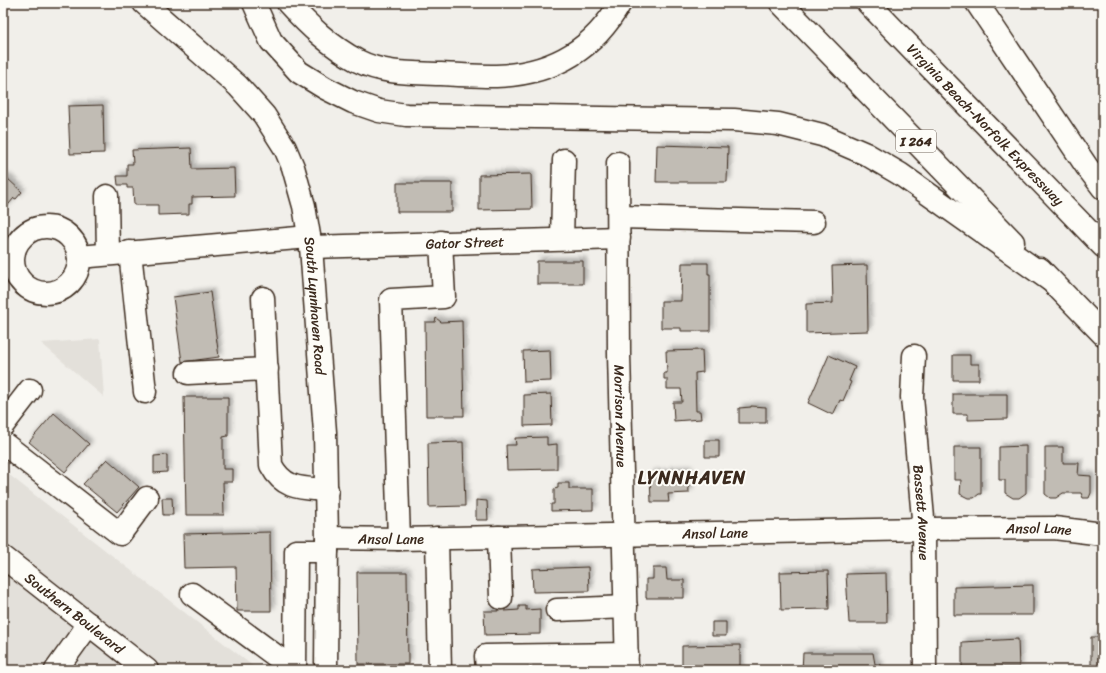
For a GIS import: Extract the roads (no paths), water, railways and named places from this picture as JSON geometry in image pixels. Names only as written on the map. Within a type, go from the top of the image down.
[{"type":"main road","name":"South Lynnhaven Road","points":[[144,3],[238,86],[264,115],[285,148],[293,167],[304,206],[310,242],[325,432],[327,490],[326,670]]},
{"type":"main road","points":[[254,3],[271,41],[299,72],[352,102],[379,111],[406,115],[734,120],[778,124],[822,135],[866,154],[900,174],[1050,280]]},
{"type":"main road","points":[[288,3],[308,25],[330,44],[359,61],[380,69],[405,73],[496,76],[530,72],[555,64],[578,51],[596,36],[611,19],[620,3]]},
{"type":"main road","name":"I 264","points":[[781,3],[1103,334]]},
{"type":"main road","name":"Virginia Beach-Norfolk Expressway","points":[[868,3],[1103,246]]},
{"type":"main road","points":[[977,3],[1103,188]]},
{"type":"main road","points":[[562,239],[564,160]]},
{"type":"main road","name":"Morrison Avenue","points":[[618,163],[619,354],[627,662]]},
{"type":"main road","points":[[107,196],[108,254]]},
{"type":"main road","name":"Gator Street","points":[[79,256],[310,242],[441,242],[562,239],[619,227],[814,222]]},
{"type":"main road","points":[[399,538],[391,300],[444,297],[441,242]]},
{"type":"main road","points":[[130,252],[145,392]]},
{"type":"main road","points":[[263,298],[271,465],[276,474],[284,482],[296,488],[327,490]]},
{"type":"main road","name":"Bassett Avenue","points":[[914,356],[912,397],[924,529],[925,670]]},
{"type":"main road","points":[[188,373],[267,369]]},
{"type":"main road","points":[[3,424],[30,390]]},
{"type":"main road","points":[[3,443],[120,534],[148,498]]},
{"type":"main road","name":"Ansol Lane","points":[[295,670],[296,551],[327,544],[399,538],[924,529],[1054,528],[1103,534]]},
{"type":"main road","points":[[499,537],[501,598]]},
{"type":"main road","points":[[437,538],[440,670]]},
{"type":"main road","name":"Southern Boulevard","points":[[3,557],[147,670]]},
{"type":"main road","points":[[192,594],[295,670]]},
{"type":"main road","points":[[557,610],[626,607]]},
{"type":"main road","points":[[56,670],[72,661],[89,624]]},
{"type":"main road","points":[[487,670],[486,656],[627,662]]},
{"type":"district","name":"LYNNHAVEN","points":[[692,478]]}]
